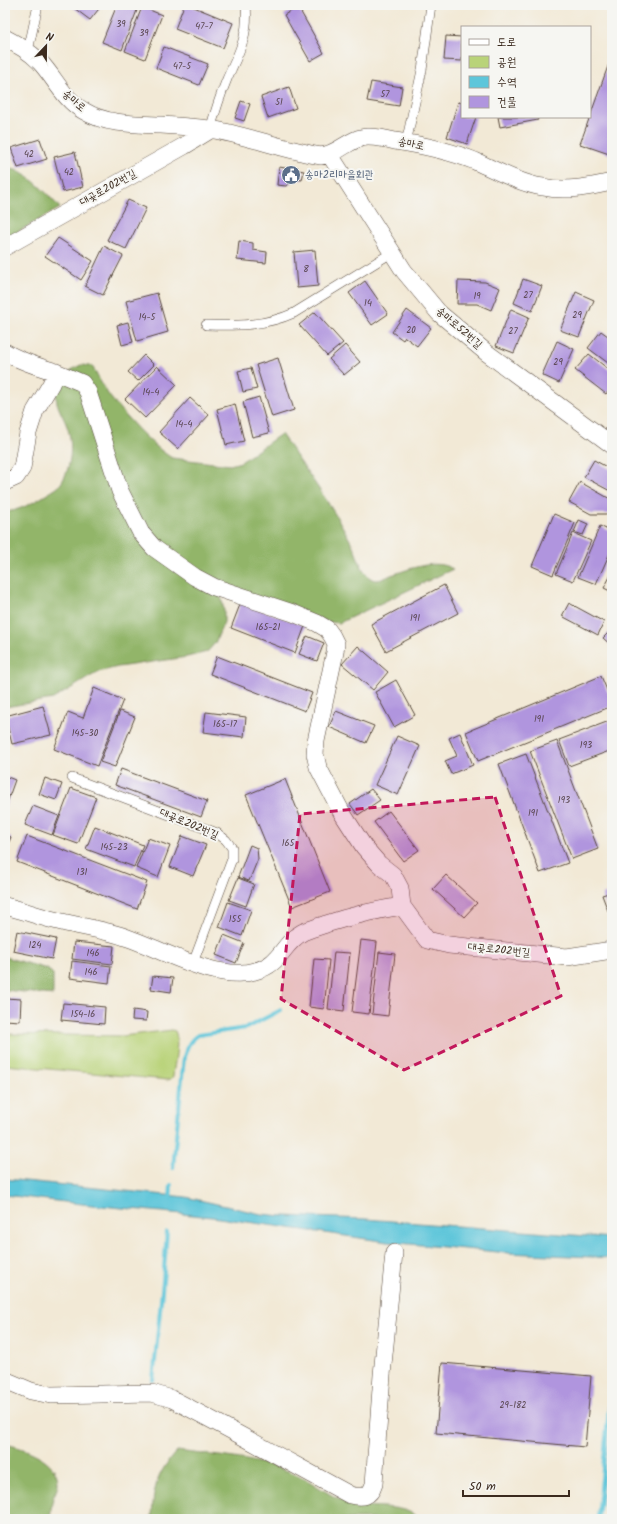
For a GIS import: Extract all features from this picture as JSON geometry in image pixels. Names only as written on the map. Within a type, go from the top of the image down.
[{"type":"street","name":"송마로","points":[[5,38],[28,51],[41,63],[56,85],[70,101],[84,111],[103,120],[128,124],[179,126],[210,130],[321,156],[330,155],[360,138],[379,138],[406,143],[472,160],[542,187],[570,189],[590,187],[612,182]]},
{"type":"street","name":"대곶로202번길","points":[[5,247],[210,130]]},
{"type":"street","name":"송마로52번길","points":[[330,155],[404,271],[439,313],[488,353],[612,445]]},
{"type":"street","name":"대곶로202번길","points":[[5,352],[82,383],[88,392],[120,491],[141,533],[154,548],[195,577],[214,586],[292,613],[317,623],[327,629],[336,644],[316,741],[315,754],[318,767],[342,813],[364,847],[379,864],[393,875],[400,888],[402,906],[427,940],[449,945],[567,957],[612,950]]},
{"type":"street","points":[[5,482],[16,477],[22,468],[28,433],[35,411],[52,384],[56,372]]},
{"type":"street","points":[[5,906],[128,938],[193,964],[224,972],[242,974],[254,972],[269,966],[278,958],[291,940],[304,932],[340,919],[377,909],[402,906]]},
{"type":"street","points":[[5,1380],[31,1391],[51,1395],[152,1393],[163,1395],[273,1452],[350,1495],[359,1497],[371,1491],[374,1484],[382,1375],[394,1253]]},
{"type":"lane","points":[[28,51],[38,5]]},
{"type":"lane","points":[[210,130],[218,101],[237,58],[245,35],[246,5]]},
{"type":"lane","points":[[406,143],[422,70],[431,5]]},
{"type":"lane","points":[[206,325],[248,325],[266,323],[280,319],[294,313],[393,252]]},
{"type":"lane","name":"대곶로202번길","points":[[72,778],[217,833],[226,840],[232,848],[232,859],[193,964]]},
{"type":"highlighted area","points":[[495,797],[561,996],[404,1070],[281,999],[300,814]]},
{"type":"green space","points":[[5,166],[14,169],[36,183],[60,208],[5,239]]},
{"type":"green space","points":[[81,365],[92,366],[108,394],[121,410],[147,438],[172,458],[230,465],[241,462],[281,434],[335,514],[351,542],[364,571],[372,579],[380,580],[391,575],[430,564],[438,564],[453,569],[339,623],[329,622],[219,586],[224,611],[224,622],[215,643],[207,652],[187,657],[118,667],[98,672],[53,699],[5,707],[5,512],[20,508],[40,499],[57,488],[65,476],[68,469],[71,447],[67,426],[59,408],[56,395],[57,389],[66,376],[72,370]]},
{"type":"green space","points":[[5,957],[47,969],[53,974],[53,995],[5,990]]},
{"type":"green space","points":[[172,1030],[175,1031],[177,1046],[173,1076],[168,1080],[5,1065],[5,1034],[123,1036]]},
{"type":"green space","points":[[5,1444],[21,1448],[39,1456],[52,1467],[57,1475],[58,1483],[52,1501],[50,1519],[5,1519]]},
{"type":"green space","points":[[177,1451],[236,1458],[265,1464],[301,1476],[347,1503],[407,1511],[418,1519],[152,1519],[153,1499],[157,1482],[164,1467]]},
{"type":"water","points":[[5,1179],[186,1197],[261,1214],[366,1219],[612,1238],[612,1258],[509,1253],[388,1242],[212,1217],[5,1195]]},
{"type":"building","points":[[70,5],[102,5],[90,20]]},
{"type":"building","points":[[117,5],[139,5],[122,50],[102,42]]},
{"type":"building","points":[[184,5],[189,5],[233,23],[223,48],[175,29]]},
{"type":"building","points":[[142,7],[162,15],[145,59],[125,51]]},
{"type":"building","points":[[298,7],[324,53],[310,61],[284,15]]},
{"type":"building","points":[[446,36],[461,37],[461,61],[444,60]]},
{"type":"building","points":[[164,47],[208,64],[199,85],[156,68]]},
{"type":"building","points":[[612,55],[612,155],[580,144],[589,118],[591,118],[591,113]]},
{"type":"building","points":[[371,82],[402,87],[399,106],[367,101]]},
{"type":"building","points":[[289,87],[296,108],[268,118],[261,97]]},
{"type":"building","points":[[241,101],[250,104],[244,121],[235,118]]},
{"type":"building","points":[[458,102],[461,103],[461,118],[476,118],[467,144],[447,137]]},
{"type":"building","points":[[498,118],[537,118],[538,120],[500,127]]},
{"type":"building","points":[[40,139],[47,159],[18,168],[11,148]]},
{"type":"building","points":[[75,152],[83,187],[63,192],[54,157]]},
{"type":"building","name":"송마2리마을회관","points":[[279,167],[304,171],[302,180],[296,179],[286,186],[277,185]]},
{"type":"building","points":[[128,200],[146,208],[126,249],[107,240]]},
{"type":"building","points":[[58,238],[93,261],[81,280],[45,256]]},
{"type":"building","points":[[239,241],[253,243],[253,250],[267,252],[266,263],[237,260]]},
{"type":"building","points":[[104,246],[123,256],[103,295],[85,286]]},
{"type":"building","points":[[315,250],[318,286],[297,288],[294,252]]},
{"type":"building","points":[[523,279],[542,286],[532,311],[514,303]]},
{"type":"building","points":[[365,281],[388,314],[372,325],[349,293]]},
{"type":"building","points":[[458,281],[485,282],[500,288],[491,310],[477,304],[457,304]]},
{"type":"building","points":[[576,292],[594,300],[579,337],[560,330]]},
{"type":"building","points":[[157,293],[168,332],[137,341],[126,301]]},
{"type":"building","points":[[511,309],[529,317],[514,353],[496,346]]},
{"type":"building","points":[[407,310],[431,328],[417,346],[405,337],[403,340],[392,332]]},
{"type":"building","points":[[315,312],[343,343],[327,356],[299,325]]},
{"type":"building","points":[[128,322],[133,342],[122,345],[117,325]]},
{"type":"building","points":[[601,331],[612,339],[612,366],[588,348]]},
{"type":"building","points":[[557,341],[574,349],[559,383],[542,375]]},
{"type":"building","points":[[345,345],[360,362],[344,375],[329,359]]},
{"type":"building","points":[[589,354],[612,372],[612,387],[606,394],[575,370]]},
{"type":"building","points":[[144,355],[154,365],[138,381],[128,372]]},
{"type":"building","points":[[278,358],[294,410],[272,417],[256,365]]},
{"type":"building","points":[[157,366],[177,385],[145,418],[125,399]]},
{"type":"building","points":[[251,368],[257,389],[243,392],[238,371]]},
{"type":"building","points":[[259,397],[269,433],[252,437],[243,402]]},
{"type":"building","points":[[190,398],[209,415],[178,449],[159,432]]},
{"type":"building","points":[[235,404],[244,441],[226,445],[217,409]]},
{"type":"building","points":[[594,460],[612,470],[612,492],[584,477]]},
{"type":"building","points":[[580,482],[612,500],[612,509],[609,514],[591,514],[569,502]]},
{"type":"building","points":[[554,514],[575,523],[553,575],[532,566]]},
{"type":"building","points":[[579,520],[588,524],[583,535],[574,532]]},
{"type":"building","points":[[600,526],[612,532],[612,548],[596,584],[578,577]]},
{"type":"building","points":[[573,533],[591,541],[573,581],[556,574]]},
{"type":"building","points":[[612,573],[612,592],[604,588]]},
{"type":"building","points":[[444,585],[458,613],[386,651],[371,624]]},
{"type":"building","points":[[241,602],[305,626],[295,653],[231,628]]},
{"type":"building","points":[[569,603],[604,622],[598,635],[562,616]]},
{"type":"building","points":[[612,629],[612,646],[603,638]]},
{"type":"building","points":[[307,636],[324,643],[317,661],[299,654]]},
{"type":"building","points":[[358,646],[388,672],[373,690],[342,664]]},
{"type":"building","points":[[217,656],[312,693],[305,711],[210,674]]},
{"type":"building","points":[[601,676],[612,702],[612,706],[478,761],[466,732]]},
{"type":"building","points":[[396,680],[415,715],[394,727],[375,692]]},
{"type":"building","points":[[94,688],[123,700],[97,766],[54,749],[68,712],[83,718]]},
{"type":"building","points":[[43,706],[51,735],[12,744],[5,716]]},
{"type":"building","points":[[120,711],[135,717],[115,767],[100,762]]},
{"type":"building","points":[[336,711],[374,726],[366,743],[329,727]]},
{"type":"building","points":[[206,712],[246,717],[244,737],[203,732]]},
{"type":"building","points":[[612,720],[612,750],[569,766],[559,740]]},
{"type":"building","points":[[460,733],[473,765],[451,774],[445,761],[457,756],[449,738]]},
{"type":"building","points":[[397,736],[420,746],[398,795],[375,785]]},
{"type":"building","points":[[557,741],[598,849],[572,859],[530,751]]},
{"type":"building","points":[[526,754],[568,863],[540,873],[499,764]]},
{"type":"building","points":[[121,769],[207,801],[201,817],[115,785]]},
{"type":"building","points":[[5,776],[15,780],[5,808]]},
{"type":"building","points":[[45,778],[62,784],[56,800],[39,794]]},
{"type":"building","points":[[285,779],[330,892],[292,907],[246,795]]},
{"type":"building","points":[[71,788],[96,797],[78,844],[53,835]]},
{"type":"building","points":[[371,789],[380,800],[358,815],[350,804]]},
{"type":"building","points":[[33,806],[59,816],[52,835],[25,825]]},
{"type":"building","points":[[389,811],[419,850],[403,861],[374,822]]},
{"type":"building","points":[[95,826],[143,845],[134,867],[86,849]]},
{"type":"building","points":[[5,834],[11,837],[5,852]]},
{"type":"building","points":[[27,836],[147,882],[137,909],[17,862]]},
{"type":"building","points":[[182,836],[206,845],[193,876],[170,867]]},
{"type":"building","points":[[148,838],[170,846],[158,877],[136,868]]},
{"type":"building","points":[[250,845],[257,848],[258,859],[249,881],[238,877]]},
{"type":"building","points":[[446,875],[477,903],[464,917],[433,889]]},
{"type":"building","points":[[238,878],[254,884],[246,906],[229,900]]},
{"type":"building","points":[[612,892],[612,910],[608,911],[602,895]]},
{"type":"building","points":[[228,902],[251,910],[242,936],[219,927]]},
{"type":"building","points":[[17,931],[56,939],[52,959],[13,951]]},
{"type":"building","points":[[224,935],[244,943],[236,963],[216,955]]},
{"type":"building","points":[[361,940],[377,942],[369,1014],[352,1012]]},
{"type":"building","points":[[74,942],[114,946],[112,964],[72,959]]},
{"type":"building","points":[[334,952],[350,953],[344,1011],[328,1009]]},
{"type":"building","points":[[379,952],[395,954],[388,1016],[372,1014]]},
{"type":"building","points":[[314,959],[329,960],[324,1009],[309,1007]]},
{"type":"building","points":[[72,961],[111,966],[109,983],[70,978]]},
{"type":"building","points":[[153,976],[173,978],[171,992],[151,989]]},
{"type":"building","points":[[5,998],[21,999],[20,1021],[5,1020]]},
{"type":"building","points":[[63,1003],[105,1007],[104,1024],[61,1020]]},
{"type":"building","points":[[133,1010],[147,1012],[146,1021],[132,1020]]},
{"type":"building","points":[[442,1363],[591,1376],[585,1447],[436,1433]]},
{"type":"waterway","points":[[173,1168],[184,1057],[190,1042],[198,1035],[246,1028],[281,1010]]},
{"type":"waterway","points":[[170,1201],[171,1185]]},
{"type":"waterway","points":[[153,1380],[167,1232]]},
{"type":"waterway","points":[[598,1519],[612,1379]]},
{"type":"place","name":"송마2리마을회관","points":[[291,175]]}]
